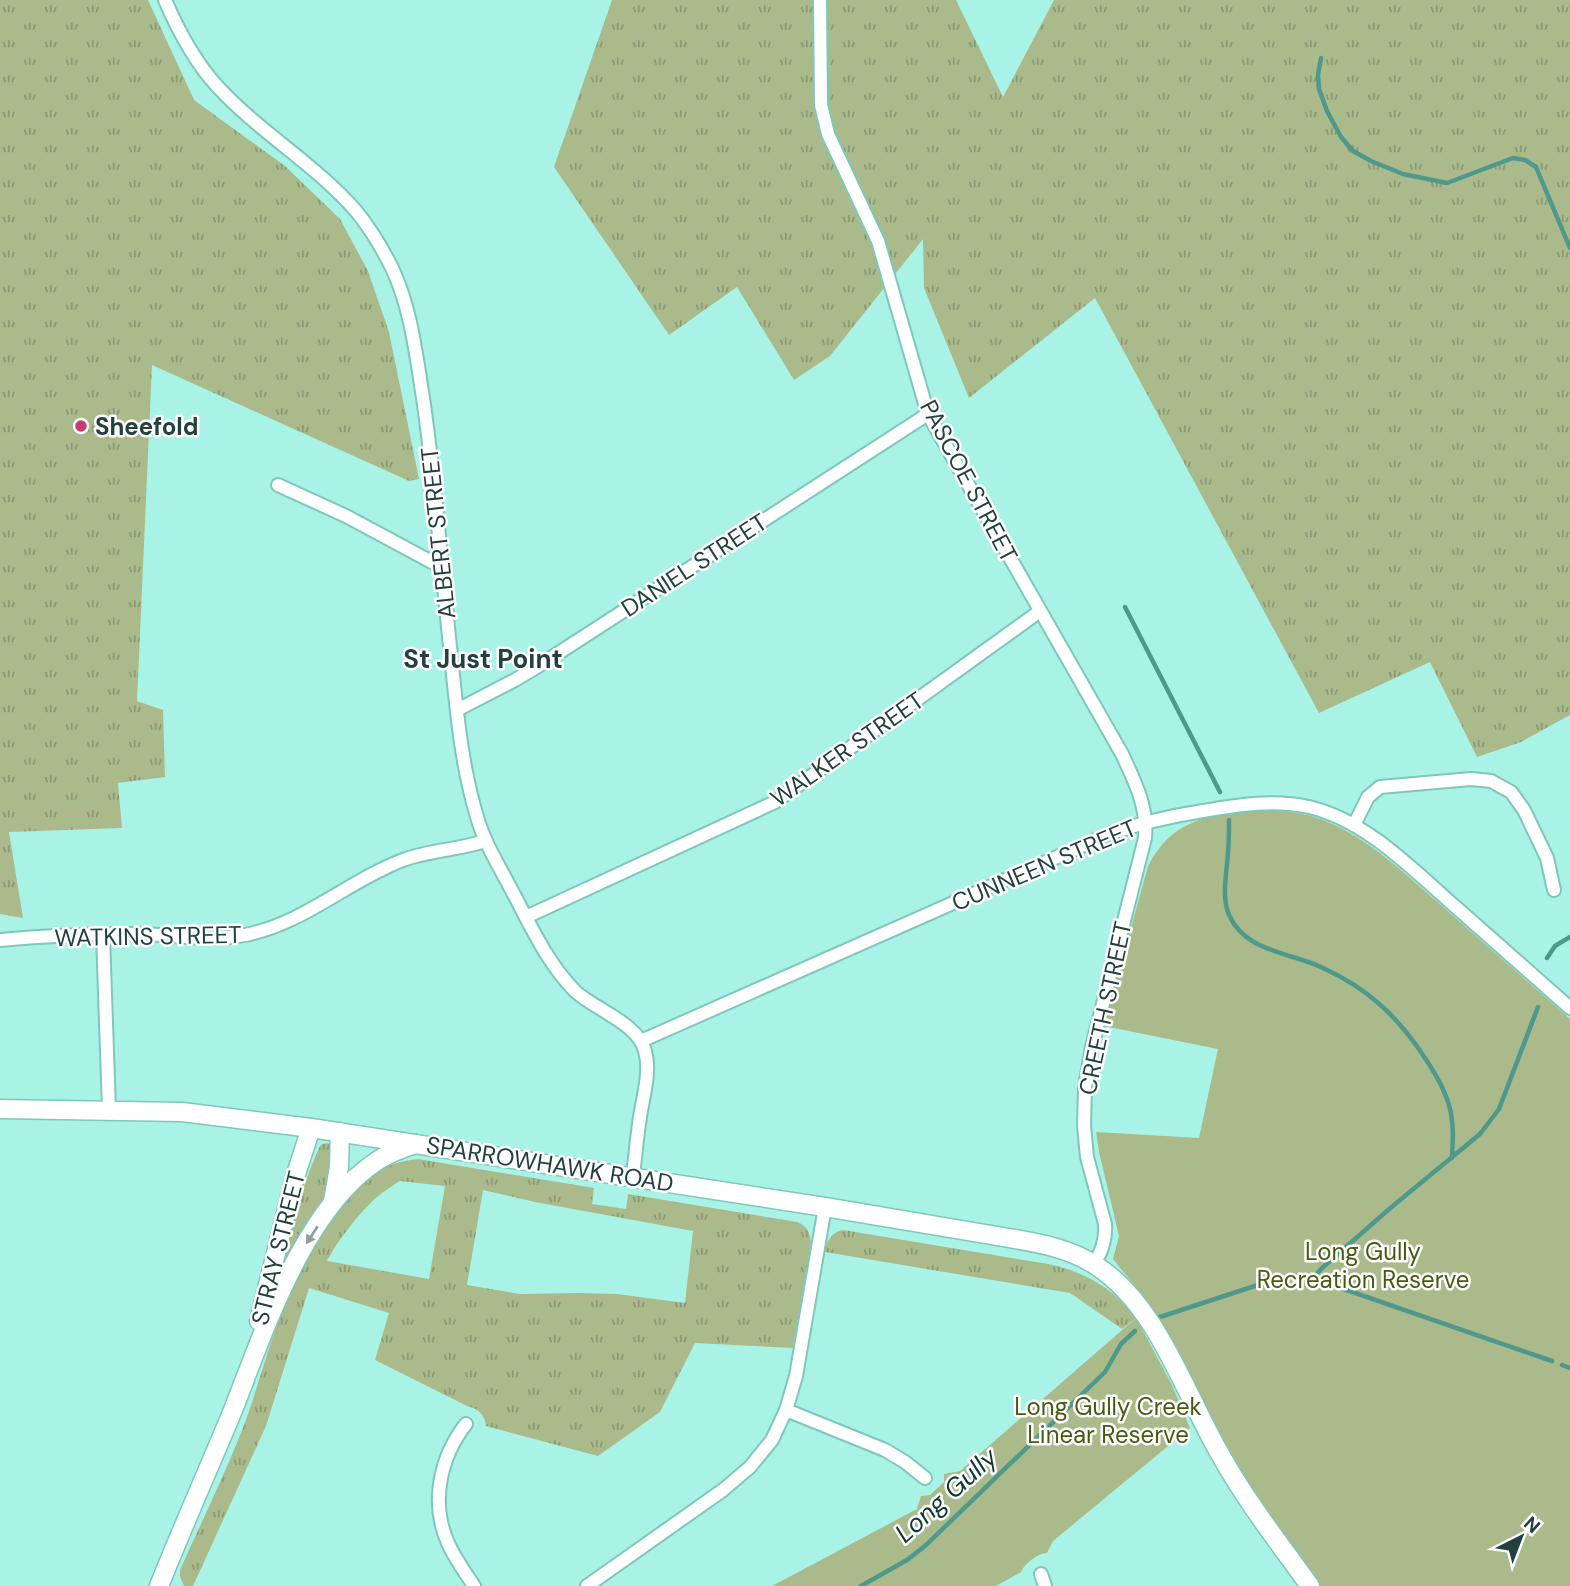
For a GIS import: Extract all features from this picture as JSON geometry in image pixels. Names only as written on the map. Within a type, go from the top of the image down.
[{"type":"main road","name":"SPARROWHAWK ROAD","points":[[0,1109],[181,1112],[340,1132],[825,1207],[1037,1243],[1067,1251],[1094,1264]]},
{"type":"main road","name":"STRAY STREET","points":[[248,1368],[295,1177],[311,1128]]},
{"type":"main road","points":[[332,1205],[339,1167],[340,1132]]},
{"type":"main road","name":"STRAY STREET","points":[[159,1586],[248,1368],[285,1282],[306,1243],[332,1205],[371,1165],[416,1144]]},
{"type":"main road","points":[[1094,1264],[1123,1287],[1141,1308],[1240,1488],[1310,1586]]},
{"type":"street","name":"ALBERT STREET","points":[[165,0],[192,52],[214,83],[356,211],[394,272],[406,307],[418,364],[457,710],[468,786],[485,841],[546,953],[563,977],[575,991],[630,1029],[641,1041]]},
{"type":"street","name":"PASCOE STREET","points":[[820,0],[821,105],[824,120],[834,148],[878,241],[928,414],[1122,754],[1141,796],[1147,822]]},
{"type":"street","name":"DANIEL STREET","points":[[457,710],[540,665],[928,414]]},
{"type":"street","points":[[278,485],[346,516],[441,567]]},
{"type":"street","name":"WALKER STREET","points":[[526,916],[775,802],[1040,611]]},
{"type":"street","points":[[1354,825],[1368,797],[1380,787],[1471,779],[1492,780],[1511,792],[1524,810],[1547,858],[1554,890]]},
{"type":"street","name":"CUNNEEN STREET","points":[[641,1041],[1130,826],[1217,808],[1272,803],[1310,807],[1341,818],[1379,842],[1570,1008]]},
{"type":"street","name":"CREETH STREET","points":[[1094,1264],[1104,1245],[1105,1224],[1087,1157],[1084,1105],[1086,1078],[1091,1047],[1147,822]]},
{"type":"street","name":"WATKINS STREET","points":[[0,940],[133,934],[223,938],[257,933],[296,918],[402,860],[485,841]]},
{"type":"street","points":[[103,935],[109,1110]]},
{"type":"street","points":[[633,1177],[646,1072],[645,1050],[641,1041]]},
{"type":"street","points":[[587,1586],[737,1479],[772,1440],[786,1410],[796,1376],[825,1207]]},
{"type":"street","points":[[786,1410],[885,1450],[925,1478]]},
{"type":"street","points":[[466,1424],[453,1442],[444,1465],[439,1513],[448,1543],[474,1586]]},
{"type":"green space","points":[[0,0],[148,0],[194,100],[285,166],[340,219],[368,271],[389,332],[419,479],[409,481],[152,365],[137,701],[163,710],[165,777],[118,783],[122,828],[9,832],[23,918],[0,914]]},
{"type":"green space","points":[[612,0],[956,0],[1003,97],[1054,0],[1570,0],[1570,715],[1521,742],[1477,757],[1430,662],[1319,713],[1095,298],[969,398],[924,288],[923,239],[830,356],[794,380],[737,287],[669,335],[554,167]]},
{"type":"green space","name":"Long Gully Recreation Reserve","points":[[1252,809],[1307,815],[1333,824],[1357,837],[1401,870],[1570,1019],[1570,1586],[1320,1586],[1245,1481],[1163,1327],[1146,1300],[1113,1259],[1119,1236],[1096,1132],[1199,1138],[1218,1049],[1104,1026],[1148,866],[1167,839],[1191,823]]},
{"type":"green space","points":[[328,1143],[334,1152],[326,1197],[286,1259],[284,1258],[291,1230],[308,1174],[320,1146]]},
{"type":"green space","points":[[418,1159],[594,1188],[592,1204],[626,1209],[628,1194],[797,1222],[807,1230],[811,1243],[793,1348],[695,1343],[660,1412],[598,1456],[486,1426],[483,1416],[475,1409],[375,1360],[389,1313],[309,1288],[266,1426],[193,1586],[184,1586],[180,1570],[243,1428],[280,1317],[300,1272],[323,1233],[360,1187],[375,1173],[405,1161]],"holes":[[[400,1181],[445,1186],[429,1279],[327,1261],[363,1211]],[[483,1190],[693,1231],[685,1303],[617,1294],[520,1294],[467,1285]]]},
{"type":"green space","points":[[843,1230],[1061,1267],[1097,1282],[1118,1298],[1136,1318],[1122,1329],[1070,1293],[825,1252],[830,1238]]},
{"type":"green space","name":"Long Gully Creek Linear Reserve","points":[[1136,1318],[1171,1383],[1190,1428],[1053,1541],[1047,1553],[1036,1557],[1021,1572],[996,1586],[772,1586],[917,1509],[921,1496],[930,1495],[944,1482],[944,1474],[960,1471]]},
{"type":"waterway","points":[[1321,58],[1319,89],[1341,137],[1353,151],[1403,174],[1447,183],[1513,158],[1525,160],[1536,167],[1570,248]]},
{"type":"waterway","points":[[1125,607],[1220,792]]},
{"type":"waterway","points":[[1229,820],[1225,900],[1229,915],[1237,928],[1246,937],[1270,950],[1310,963],[1355,985],[1393,1017],[1425,1058],[1445,1093],[1452,1118],[1452,1158]]},
{"type":"waterway","points":[[1547,958],[1555,946],[1570,937]]},
{"type":"waterway","points":[[1313,1278],[1388,1210],[1480,1134],[1499,1109],[1538,1007]]},
{"type":"waterway","name":"Long Gully","points":[[1160,1317],[1267,1282],[1293,1276],[1309,1277],[1552,1361]]},
{"type":"waterway","name":"Long Gully","points":[[861,1586],[907,1560],[925,1546],[1105,1372],[1121,1344],[1135,1331]]},
{"type":"waterway","name":"Long Gully","points":[[1562,1365],[1570,1368]]},
{"type":"place","name":"Sheefold","points":[[81,426]]},
{"type":"district","name":"St Just Point","points":[[483,659]]}]
